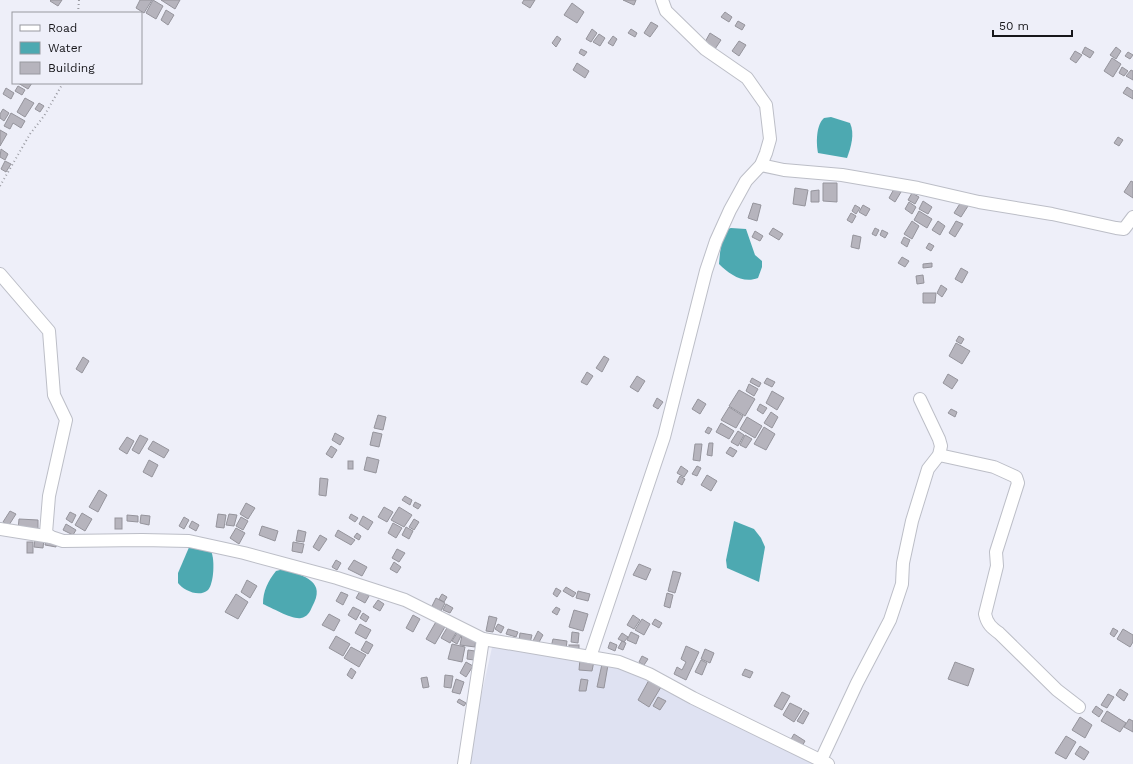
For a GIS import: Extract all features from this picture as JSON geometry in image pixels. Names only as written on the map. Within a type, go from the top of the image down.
[{"type":"street","points":[[590,657],[664,437],[706,271],[716,241],[730,210],[746,181],[760,165],[766,154],[770,139],[766,105],[748,78],[705,49],[666,12],[662,0]]},
{"type":"street","points":[[760,165],[784,170],[842,175],[918,188],[979,202],[1052,214],[1116,228],[1124,229],[1133,217]]},
{"type":"street","points":[[0,274],[49,331],[54,395],[66,420],[49,496],[46,533],[51,537]]},
{"type":"street","points":[[0,529],[51,537],[63,541],[189,541],[244,553],[337,578],[405,600],[483,639],[619,662],[649,674],[693,698],[825,762],[857,683],[890,620],[902,584],[903,563],[912,521],[928,469],[939,455],[941,446],[939,439],[920,399]]},
{"type":"street","points":[[939,455],[994,467],[1016,477],[1018,480],[996,552],[997,566],[986,619],[990,627],[999,633],[1057,690],[1079,707]]},
{"type":"street","points":[[464,764],[483,639]]},
{"type":"path","points":[[78,12],[79,0]]},
{"type":"path","points":[[0,186],[30,134],[44,116],[62,84]]},
{"type":"shaded area","points":[[493,643],[612,665],[698,703],[819,764],[470,764],[476,719]]},
{"type":"water","points":[[831,117],[850,123],[852,136],[847,158],[818,153],[817,139],[819,125],[824,118]]},
{"type":"water","points":[[727,229],[746,229],[755,255],[762,261],[762,267],[758,278],[752,280],[742,279],[727,271],[719,264],[723,237]]},
{"type":"water","points":[[734,521],[754,529],[761,538],[765,547],[759,582],[727,568],[726,560]]},
{"type":"water","points":[[190,545],[211,551],[213,559],[212,582],[208,590],[204,592],[192,592],[180,586],[178,583],[178,573]]},
{"type":"water","points":[[284,569],[306,577],[315,585],[317,591],[316,598],[307,615],[303,617],[297,618],[288,616],[263,604],[266,586],[276,571]]},
{"type":"building","points":[[62,0],[58,6],[50,1]]},
{"type":"building","points":[[140,0],[152,0],[144,13],[136,8]]},
{"type":"building","points":[[153,0],[163,6],[156,19],[146,13]]},
{"type":"building","points":[[161,0],[180,0],[175,9]]},
{"type":"building","points":[[524,0],[535,0],[530,8],[522,3]]},
{"type":"building","points":[[623,0],[636,0],[634,5]]},
{"type":"building","points":[[572,3],[584,12],[577,23],[564,15]]},
{"type":"building","points":[[166,10],[174,15],[168,25],[161,20]]},
{"type":"building","points":[[725,12],[732,17],[729,22],[721,17]]},
{"type":"building","points":[[738,21],[745,25],[742,30],[735,26]]},
{"type":"building","points":[[651,22],[658,26],[650,37],[644,33]]},
{"type":"building","points":[[592,29],[597,33],[591,42],[586,39]]},
{"type":"building","points":[[631,29],[637,33],[635,37],[628,33]]},
{"type":"building","points":[[710,33],[721,40],[715,49],[705,42]]},
{"type":"building","points":[[599,34],[605,38],[600,46],[593,42]]},
{"type":"building","points":[[557,36],[561,39],[556,47],[552,43]]},
{"type":"building","points":[[613,36],[617,39],[613,46],[608,43]]},
{"type":"building","points":[[739,41],[746,45],[739,56],[732,51]]},
{"type":"building","points":[[1085,47],[1094,52],[1090,58],[1082,53]]},
{"type":"building","points":[[1116,47],[1121,51],[1116,59],[1110,55]]},
{"type":"building","points":[[581,49],[587,52],[584,56],[579,53]]},
{"type":"building","points":[[1075,51],[1082,55],[1076,63],[1070,59]]},
{"type":"building","points":[[1128,52],[1133,55],[1130,59],[1125,56]]},
{"type":"building","points":[[1112,58],[1121,64],[1113,77],[1104,71]]},
{"type":"building","points":[[577,63],[589,71],[585,78],[573,70]]},
{"type":"building","points":[[1122,67],[1128,71],[1124,76],[1119,73]]},
{"type":"building","points":[[1131,70],[1133,71],[1133,80],[1126,76]]},
{"type":"building","points":[[20,84],[31,84],[28,89]]},
{"type":"building","points":[[18,86],[25,90],[22,95],[15,91]]},
{"type":"building","points":[[1127,87],[1133,91],[1133,99],[1123,93]]},
{"type":"building","points":[[6,88],[14,93],[11,99],[3,94]]},
{"type":"building","points":[[25,98],[34,103],[25,117],[17,112]]},
{"type":"building","points":[[39,103],[44,106],[40,112],[35,109]]},
{"type":"building","points":[[3,109],[9,113],[4,121],[0,118],[0,114]]},
{"type":"building","points":[[11,113],[25,121],[21,128],[13,123],[10,129],[4,126]]},
{"type":"building","points":[[0,130],[7,134],[0,146]]},
{"type":"building","points":[[1118,137],[1123,140],[1119,146],[1114,143]]},
{"type":"building","points":[[1,149],[8,154],[5,160],[0,157]]},
{"type":"building","points":[[5,161],[11,164],[6,172],[1,169]]},
{"type":"building","points":[[1131,181],[1133,182],[1133,198],[1124,192]]},
{"type":"building","points":[[823,183],[837,183],[837,202],[823,201]]},
{"type":"building","points":[[795,188],[808,190],[805,206],[793,204]]},
{"type":"building","points":[[894,189],[901,192],[895,202],[889,198]]},
{"type":"building","points":[[819,190],[819,202],[811,202],[811,191]]},
{"type":"building","points":[[912,193],[919,197],[915,204],[908,200]]},
{"type":"building","points":[[923,201],[932,207],[928,214],[919,209]]},
{"type":"building","points":[[909,202],[916,207],[912,214],[905,209]]},
{"type":"building","points":[[961,202],[968,206],[961,217],[954,213]]},
{"type":"building","points":[[753,203],[761,205],[757,221],[748,218]]},
{"type":"building","points":[[855,205],[860,208],[856,214],[852,211]]},
{"type":"building","points":[[863,205],[870,209],[866,216],[859,212]]},
{"type":"building","points":[[919,211],[932,219],[927,228],[914,220]]},
{"type":"building","points":[[851,213],[856,216],[852,223],[847,220]]},
{"type":"building","points":[[912,221],[919,226],[912,239],[904,234]]},
{"type":"building","points":[[938,221],[945,226],[940,235],[932,230]]},
{"type":"building","points":[[956,221],[963,224],[955,237],[949,233]]},
{"type":"building","points":[[773,228],[783,234],[779,240],[769,234]]},
{"type":"building","points":[[875,228],[879,230],[876,236],[872,234]]},
{"type":"building","points":[[882,230],[888,233],[885,238],[880,235]]},
{"type":"building","points":[[755,231],[763,236],[760,241],[752,237]]},
{"type":"building","points":[[853,235],[861,237],[859,249],[851,247]]},
{"type":"building","points":[[904,237],[910,240],[907,247],[901,243]]},
{"type":"building","points":[[929,243],[934,246],[931,251],[926,248]]},
{"type":"building","points":[[902,257],[909,261],[905,267],[898,263]]},
{"type":"building","points":[[932,263],[932,267],[923,268],[923,264]]},
{"type":"building","points":[[961,268],[968,272],[962,283],[955,279]]},
{"type":"building","points":[[923,275],[924,283],[917,284],[916,276]]},
{"type":"building","points":[[941,285],[947,289],[942,297],[937,293]]},
{"type":"building","points":[[923,293],[936,293],[935,303],[923,303]]},
{"type":"building","points":[[959,336],[964,339],[961,344],[956,341]]},
{"type":"building","points":[[956,343],[970,351],[962,364],[949,356]]},
{"type":"building","points":[[604,356],[609,359],[602,372],[596,368]]},
{"type":"building","points":[[83,357],[89,361],[82,373],[76,369]]},
{"type":"building","points":[[587,372],[593,376],[587,385],[581,382]]},
{"type":"building","points":[[948,374],[958,380],[952,389],[943,383]]},
{"type":"building","points":[[637,376],[645,381],[638,392],[630,387]]},
{"type":"building","points":[[752,378],[761,383],[759,387],[750,382]]},
{"type":"building","points":[[767,378],[775,382],[772,387],[764,383]]},
{"type":"building","points":[[749,384],[758,389],[754,396],[746,391]]},
{"type":"building","points":[[739,390],[755,399],[745,416],[729,406]]},
{"type":"building","points":[[772,391],[784,398],[777,410],[766,403]]},
{"type":"building","points":[[657,398],[663,402],[658,409],[653,406]]},
{"type":"building","points":[[698,399],[706,404],[700,414],[692,409]]},
{"type":"building","points":[[760,404],[767,408],[763,414],[757,410]]},
{"type":"building","points":[[729,407],[743,416],[736,428],[721,420]]},
{"type":"building","points":[[951,409],[957,412],[955,417],[948,413]]},
{"type":"building","points":[[771,412],[778,417],[772,428],[764,423]]},
{"type":"building","points":[[378,415],[386,417],[383,430],[374,428]]},
{"type":"building","points":[[747,417],[762,426],[755,438],[740,429]]},
{"type":"building","points":[[721,423],[734,431],[729,439],[716,432]]},
{"type":"building","points":[[708,427],[712,429],[709,434],[705,432]]},
{"type":"building","points":[[764,427],[775,434],[766,450],[754,444]]},
{"type":"building","points":[[738,431],[744,435],[738,446],[731,442]]},
{"type":"building","points":[[373,432],[382,434],[379,447],[370,445]]},
{"type":"building","points":[[335,433],[344,438],[340,445],[332,440]]},
{"type":"building","points":[[140,435],[148,439],[139,454],[132,450]]},
{"type":"building","points":[[745,435],[752,439],[746,448],[740,445]]},
{"type":"building","points":[[127,437],[134,441],[127,454],[119,449]]},
{"type":"building","points":[[153,441],[169,450],[164,458],[148,449]]},
{"type":"building","points":[[709,443],[713,443],[712,456],[707,455]]},
{"type":"building","points":[[695,444],[702,444],[700,461],[693,460]]},
{"type":"building","points":[[331,446],[337,450],[332,458],[326,454]]},
{"type":"building","points":[[730,447],[737,451],[733,457],[726,453]]},
{"type":"building","points":[[367,457],[379,460],[376,473],[364,470]]},
{"type":"building","points":[[149,460],[158,465],[152,477],[143,472]]},
{"type":"building","points":[[348,461],[353,461],[353,469],[348,469]]},
{"type":"building","points":[[681,466],[688,471],[684,477],[677,473]]},
{"type":"building","points":[[697,466],[701,468],[697,476],[692,474]]},
{"type":"building","points":[[707,475],[717,481],[711,491],[701,485]]},
{"type":"building","points":[[680,476],[685,479],[682,485],[677,482]]},
{"type":"building","points":[[320,478],[328,479],[326,496],[319,495]]},
{"type":"building","points":[[99,490],[107,495],[98,512],[89,507]]},
{"type":"building","points":[[405,496],[412,500],[410,505],[402,500]]},
{"type":"building","points":[[415,502],[421,505],[418,509],[413,506]]},
{"type":"building","points":[[246,503],[255,508],[248,519],[240,514]]},
{"type":"building","points":[[384,507],[393,512],[387,522],[378,517]]},
{"type":"building","points":[[399,507],[412,515],[404,527],[391,520]]},
{"type":"building","points":[[10,511],[16,514],[9,525],[3,522]]},
{"type":"building","points":[[70,512],[76,515],[72,523],[66,519]]},
{"type":"building","points":[[82,513],[92,519],[85,531],[75,525]]},
{"type":"building","points":[[218,514],[226,515],[224,528],[216,527]]},
{"type":"building","points":[[229,514],[237,515],[234,526],[226,525]]},
{"type":"building","points":[[351,514],[358,518],[355,522],[349,518]]},
{"type":"building","points":[[127,515],[138,516],[138,522],[127,521]]},
{"type":"building","points":[[141,515],[150,516],[149,525],[140,523]]},
{"type":"building","points":[[363,516],[373,522],[368,530],[359,524]]},
{"type":"building","points":[[184,517],[189,520],[184,529],[179,526]]},
{"type":"building","points":[[241,517],[248,521],[243,530],[236,526]]},
{"type":"building","points":[[115,518],[122,518],[122,529],[115,529]]},
{"type":"building","points":[[19,519],[38,520],[38,532],[18,530]]},
{"type":"building","points":[[414,519],[419,522],[414,530],[409,527]]},
{"type":"building","points":[[192,521],[199,525],[196,531],[189,527]]},
{"type":"building","points":[[393,523],[402,528],[396,538],[388,533]]},
{"type":"building","points":[[66,524],[76,530],[73,535],[63,530]]},
{"type":"building","points":[[262,526],[278,531],[275,541],[259,535]]},
{"type":"building","points":[[406,527],[413,531],[409,539],[402,535]]},
{"type":"building","points":[[236,528],[245,533],[239,544],[230,538]]},
{"type":"building","points":[[298,530],[306,532],[304,542],[296,541]]},
{"type":"building","points":[[338,530],[355,540],[351,545],[335,536]]},
{"type":"building","points":[[357,533],[361,536],[359,540],[354,537]]},
{"type":"building","points":[[320,535],[327,539],[319,551],[313,547]]},
{"type":"building","points":[[35,539],[44,539],[43,548],[34,547]]},
{"type":"building","points":[[46,539],[57,541],[56,547],[45,545]]},
{"type":"building","points":[[27,542],[33,542],[33,553],[27,553]]},
{"type":"building","points":[[293,542],[304,544],[302,553],[292,551]]},
{"type":"building","points":[[397,549],[405,553],[399,562],[392,558]]},
{"type":"building","points":[[336,560],[341,563],[337,570],[332,567]]},
{"type":"building","points":[[354,560],[367,567],[362,576],[348,569]]},
{"type":"building","points":[[394,562],[401,567],[397,573],[390,569]]},
{"type":"building","points":[[639,564],[651,569],[646,580],[633,575]]},
{"type":"building","points":[[673,571],[681,573],[675,593],[668,591]]},
{"type":"building","points":[[247,580],[257,586],[250,598],[241,592]]},
{"type":"building","points":[[566,587],[576,593],[573,597],[563,591]]},
{"type":"building","points":[[556,588],[561,591],[557,597],[553,594]]},
{"type":"building","points":[[360,591],[369,596],[365,603],[356,598]]},
{"type":"building","points":[[578,591],[590,594],[588,601],[576,598]]},
{"type":"building","points":[[341,592],[348,595],[343,605],[336,601]]},
{"type":"building","points":[[667,593],[673,595],[670,608],[664,606]]},
{"type":"building","points":[[236,594],[248,602],[238,619],[225,612]]},
{"type":"building","points":[[442,594],[447,597],[444,602],[439,599]]},
{"type":"building","points":[[436,598],[445,603],[441,611],[432,606]]},
{"type":"building","points":[[378,600],[384,604],[380,611],[373,607]]},
{"type":"building","points":[[446,604],[453,608],[450,613],[443,610]]},
{"type":"building","points":[[353,607],[361,611],[356,620],[348,615]]},
{"type":"building","points":[[556,607],[560,609],[557,615],[552,612]]},
{"type":"building","points":[[574,610],[588,614],[583,631],[569,627]]},
{"type":"building","points":[[363,613],[369,617],[366,622],[360,618]]},
{"type":"building","points":[[329,614],[340,620],[334,631],[322,625]]},
{"type":"building","points":[[413,615],[420,619],[413,632],[406,628]]},
{"type":"building","points":[[633,615],[640,620],[634,629],[627,625]]},
{"type":"building","points":[[489,616],[497,618],[493,632],[486,631]]},
{"type":"building","points":[[642,619],[650,624],[644,635],[635,630]]},
{"type":"building","points":[[655,619],[662,623],[659,628],[652,624]]},
{"type":"building","points":[[437,620],[446,625],[435,644],[426,639]]},
{"type":"building","points":[[360,624],[371,630],[366,639],[355,633]]},
{"type":"building","points":[[498,624],[504,627],[501,633],[495,629]]},
{"type":"building","points":[[448,626],[457,631],[450,643],[441,638]]},
{"type":"building","points":[[1113,628],[1118,631],[1114,637],[1110,634]]},
{"type":"building","points":[[508,629],[518,632],[516,637],[506,634]]},
{"type":"building","points":[[1123,629],[1133,635],[1133,642],[1130,647],[1117,639]]},
{"type":"building","points":[[538,631],[543,635],[538,644],[533,641]]},
{"type":"building","points":[[572,632],[579,633],[578,643],[571,642]]},
{"type":"building","points":[[631,632],[639,636],[636,644],[627,640]]},
{"type":"building","points":[[457,633],[461,636],[457,644],[452,641]]},
{"type":"building","points":[[520,633],[532,635],[530,643],[519,641]]},
{"type":"building","points":[[622,633],[628,637],[624,642],[618,639]]},
{"type":"building","points":[[462,635],[476,637],[475,647],[460,645]]},
{"type":"building","points":[[336,636],[350,644],[343,656],[329,648]]},
{"type":"building","points":[[553,639],[567,641],[566,649],[551,647]]},
{"type":"building","points":[[366,641],[373,645],[368,654],[361,650]]},
{"type":"building","points":[[622,641],[626,643],[623,650],[618,648]]},
{"type":"building","points":[[610,642],[617,645],[615,651],[608,648]]},
{"type":"building","points":[[452,644],[465,647],[462,662],[448,659]]},
{"type":"building","points":[[569,645],[579,645],[579,649],[569,649]]},
{"type":"building","points":[[686,646],[699,652],[686,680],[674,674],[677,667],[682,670],[686,662],[681,659]]},
{"type":"building","points":[[351,647],[366,655],[359,667],[344,658]]},
{"type":"building","points":[[705,649],[714,653],[710,663],[701,659]]},
{"type":"building","points":[[468,650],[475,651],[474,660],[467,659]]},
{"type":"building","points":[[642,656],[648,659],[644,665],[639,662]]},
{"type":"building","points":[[580,659],[594,661],[592,671],[579,670]]},
{"type":"building","points":[[701,660],[707,663],[702,675],[695,672]]},
{"type":"building","points":[[466,662],[473,666],[466,677],[460,673]]},
{"type":"building","points":[[955,662],[974,669],[968,686],[948,679]]},
{"type":"building","points":[[602,664],[608,665],[604,688],[597,687]]},
{"type":"building","points":[[351,668],[356,672],[352,679],[347,675]]},
{"type":"building","points":[[745,669],[753,672],[750,678],[742,675]]},
{"type":"building","points":[[445,675],[453,676],[451,688],[444,687]]},
{"type":"building","points":[[427,677],[429,687],[423,688],[421,678]]},
{"type":"building","points":[[456,679],[464,682],[460,694],[452,692]]},
{"type":"building","points":[[581,679],[588,680],[586,691],[579,691]]},
{"type":"building","points":[[649,680],[661,687],[649,707],[638,700]]},
{"type":"building","points":[[1120,689],[1128,694],[1124,701],[1116,695]]},
{"type":"building","points":[[782,692],[790,696],[782,710],[774,706]]},
{"type":"building","points":[[1108,694],[1114,697],[1107,708],[1101,705]]},
{"type":"building","points":[[658,697],[666,701],[660,710],[653,706]]},
{"type":"building","points":[[459,699],[466,703],[464,706],[457,702]]},
{"type":"building","points":[[790,703],[802,709],[794,722],[783,715]]},
{"type":"building","points":[[1096,706],[1103,711],[1099,717],[1092,712]]},
{"type":"building","points":[[804,710],[809,713],[803,724],[797,721]]},
{"type":"building","points":[[1107,711],[1126,723],[1120,732],[1101,721]]},
{"type":"building","points":[[1080,717],[1092,725],[1085,738],[1072,730]]},
{"type":"building","points":[[1129,719],[1133,721],[1133,732],[1124,727]]},
{"type":"building","points":[[794,734],[805,741],[801,748],[790,741]]},
{"type":"building","points":[[1066,736],[1076,742],[1066,759],[1055,753]]},
{"type":"building","points":[[1080,746],[1089,752],[1084,760],[1075,754]]}]
